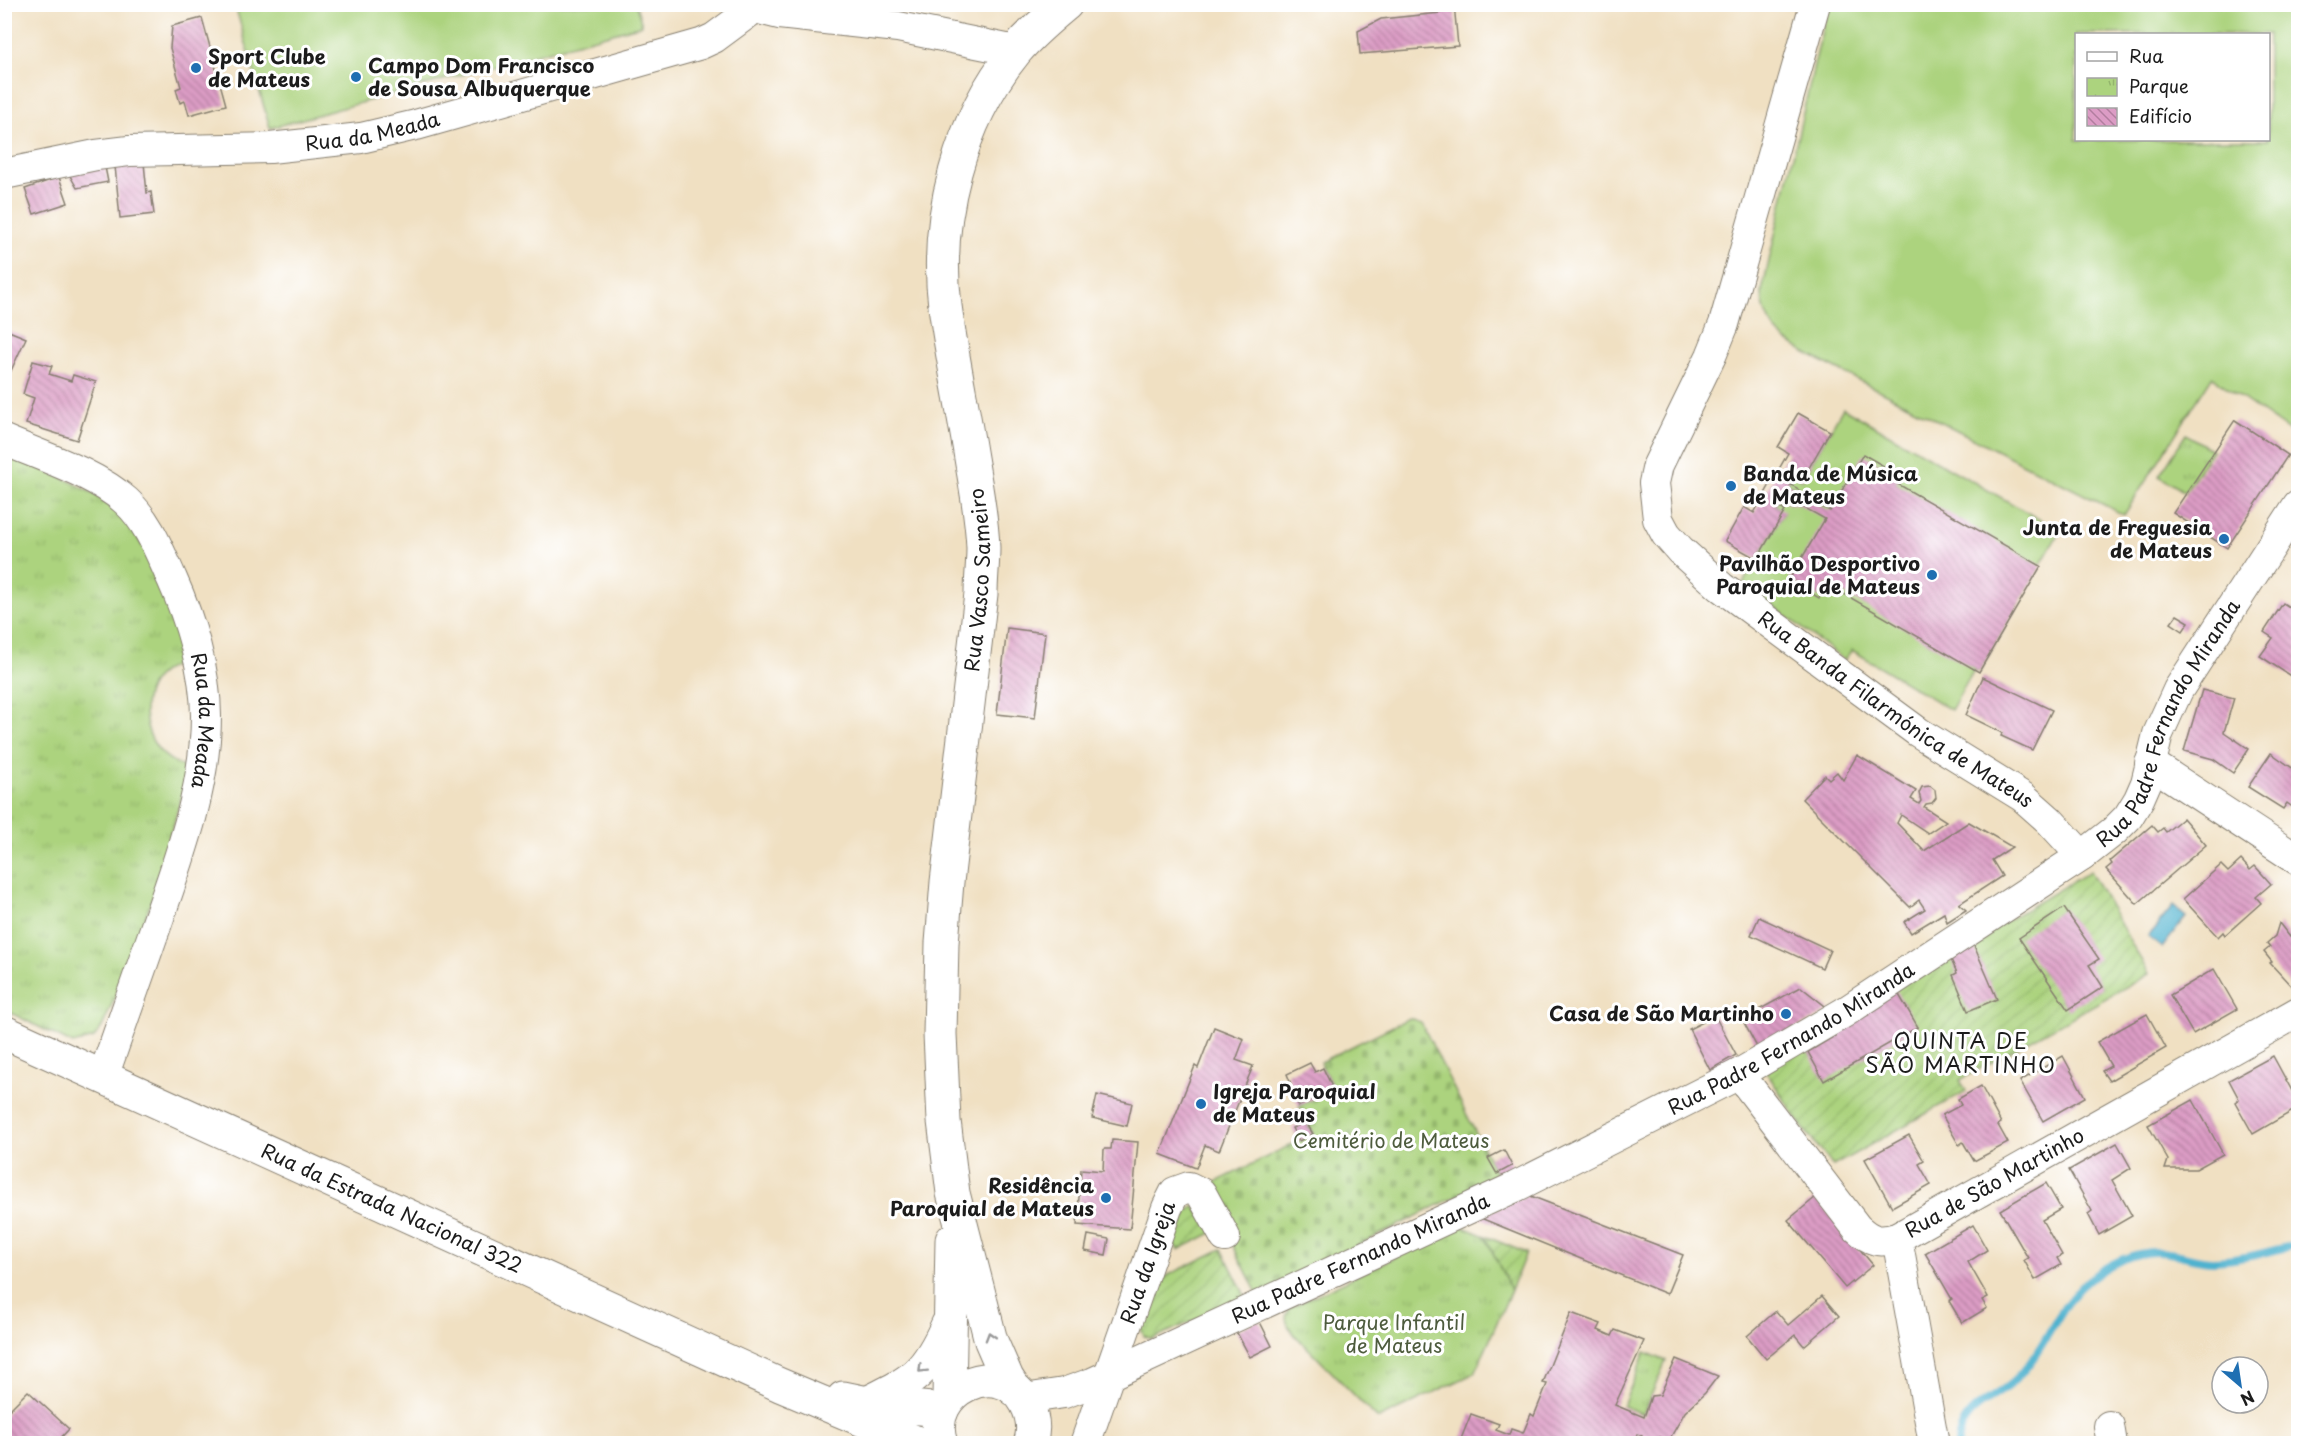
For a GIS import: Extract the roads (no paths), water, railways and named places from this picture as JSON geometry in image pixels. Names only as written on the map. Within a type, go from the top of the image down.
[{"type":"main road","name":"Rua Vasco Sameiro","points":[[953,1194],[944,1121],[939,1034],[942,943],[981,594],[982,549],[978,496],[945,305],[943,263],[946,223],[955,174],[967,135],[986,95],[1016,51],[1041,25],[1066,4]]},
{"type":"main road","name":"Rua da Estrada Nacional 322","points":[[4,1032],[780,1385]]},
{"type":"main road","points":[[941,1443],[938,1425],[945,1404],[953,1194]]},
{"type":"main road","points":[[953,1194],[991,1341],[1028,1424]]},
{"type":"main road","points":[[867,1403],[895,1389],[923,1370],[933,1357],[950,1319]]},
{"type":"main road","points":[[780,1385],[867,1403],[945,1404],[960,1388],[980,1381],[1001,1382],[1028,1424]]},
{"type":"main road","points":[[780,1385],[920,1443]]},
{"type":"street","name":"Rua Banda Filarmónica de Mateus","points":[[1815,4],[1724,324],[1658,465],[1654,483],[1658,519],[1666,534],[1680,550],[1721,587],[1934,743],[2023,797],[2049,820],[2082,856]]},
{"type":"street","points":[[754,6],[789,16],[898,27],[1016,51]]},
{"type":"street","name":"Rua da Meada","points":[[4,174],[107,154],[302,146],[389,132],[701,44],[714,38],[754,6]]},
{"type":"street","name":"Rua da Meada","points":[[4,440],[93,480],[127,502],[140,518],[154,541],[182,603],[193,636],[204,691],[205,738],[201,773],[192,810],[172,878],[103,1077]]},
{"type":"street","name":"Rua Padre Fernando Miranda","points":[[1028,1424],[1110,1374],[1515,1187],[1739,1074],[1845,1012],[2082,856],[2128,817],[2142,791],[2158,734],[2178,690],[2298,505]]},
{"type":"street","points":[[2150,763],[2298,860]]},
{"type":"street","name":"Rua de São Martinho","points":[[1739,1074],[1857,1228],[1875,1241],[1884,1242],[1897,1238],[2298,1012]]},
{"type":"street","name":"Rua da Igreja","points":[[1110,1374],[1167,1208],[1175,1192],[1189,1187],[1201,1193],[1225,1237]]},
{"type":"street","points":[[1897,1238],[1934,1443]]},
{"type":"street","points":[[1085,1443],[1110,1374]]},
{"type":"water","points":[[2173,906],[2186,917],[2162,948],[2148,937]]},
{"type":"waterway","points":[[1958,1444],[1960,1431],[1971,1413],[2016,1379],[2033,1358],[2072,1297],[2100,1271],[2122,1260],[2145,1253],[2168,1253],[2213,1261],[2246,1257],[2298,1244]]},
{"type":"place","name":"Sport Clube de Mateus","points":[[196,68]]},
{"type":"place","name":"Campo Dom Francisco de Sousa Albuquerque","points":[[356,77]]},
{"type":"place","name":"Banda de Música de Mateus","points":[[1731,486]]},
{"type":"place","name":"Junta de Freguesia de Mateus","points":[[2224,539]]},
{"type":"place","name":"Pavilhão Desportivo Paroquial de Mateus","points":[[1932,575]]},
{"type":"place","name":"Casa de São Martinho","points":[[1786,1014]]},
{"type":"place","name":"Igreja Paroquial de Mateus","points":[[1201,1104]]},
{"type":"place","name":"Residência Paroquial de Mateus","points":[[1106,1198]]},
{"type":"district","name":"QUINTA DE SÃO MARTINHO","points":[[1961,1054]]},
{"type":"park label","name":"Cemitério de Mateus","points":[[1391,1141]]},
{"type":"park label","name":"Parque Infantil de Mateus","points":[[1394,1334]]}]
